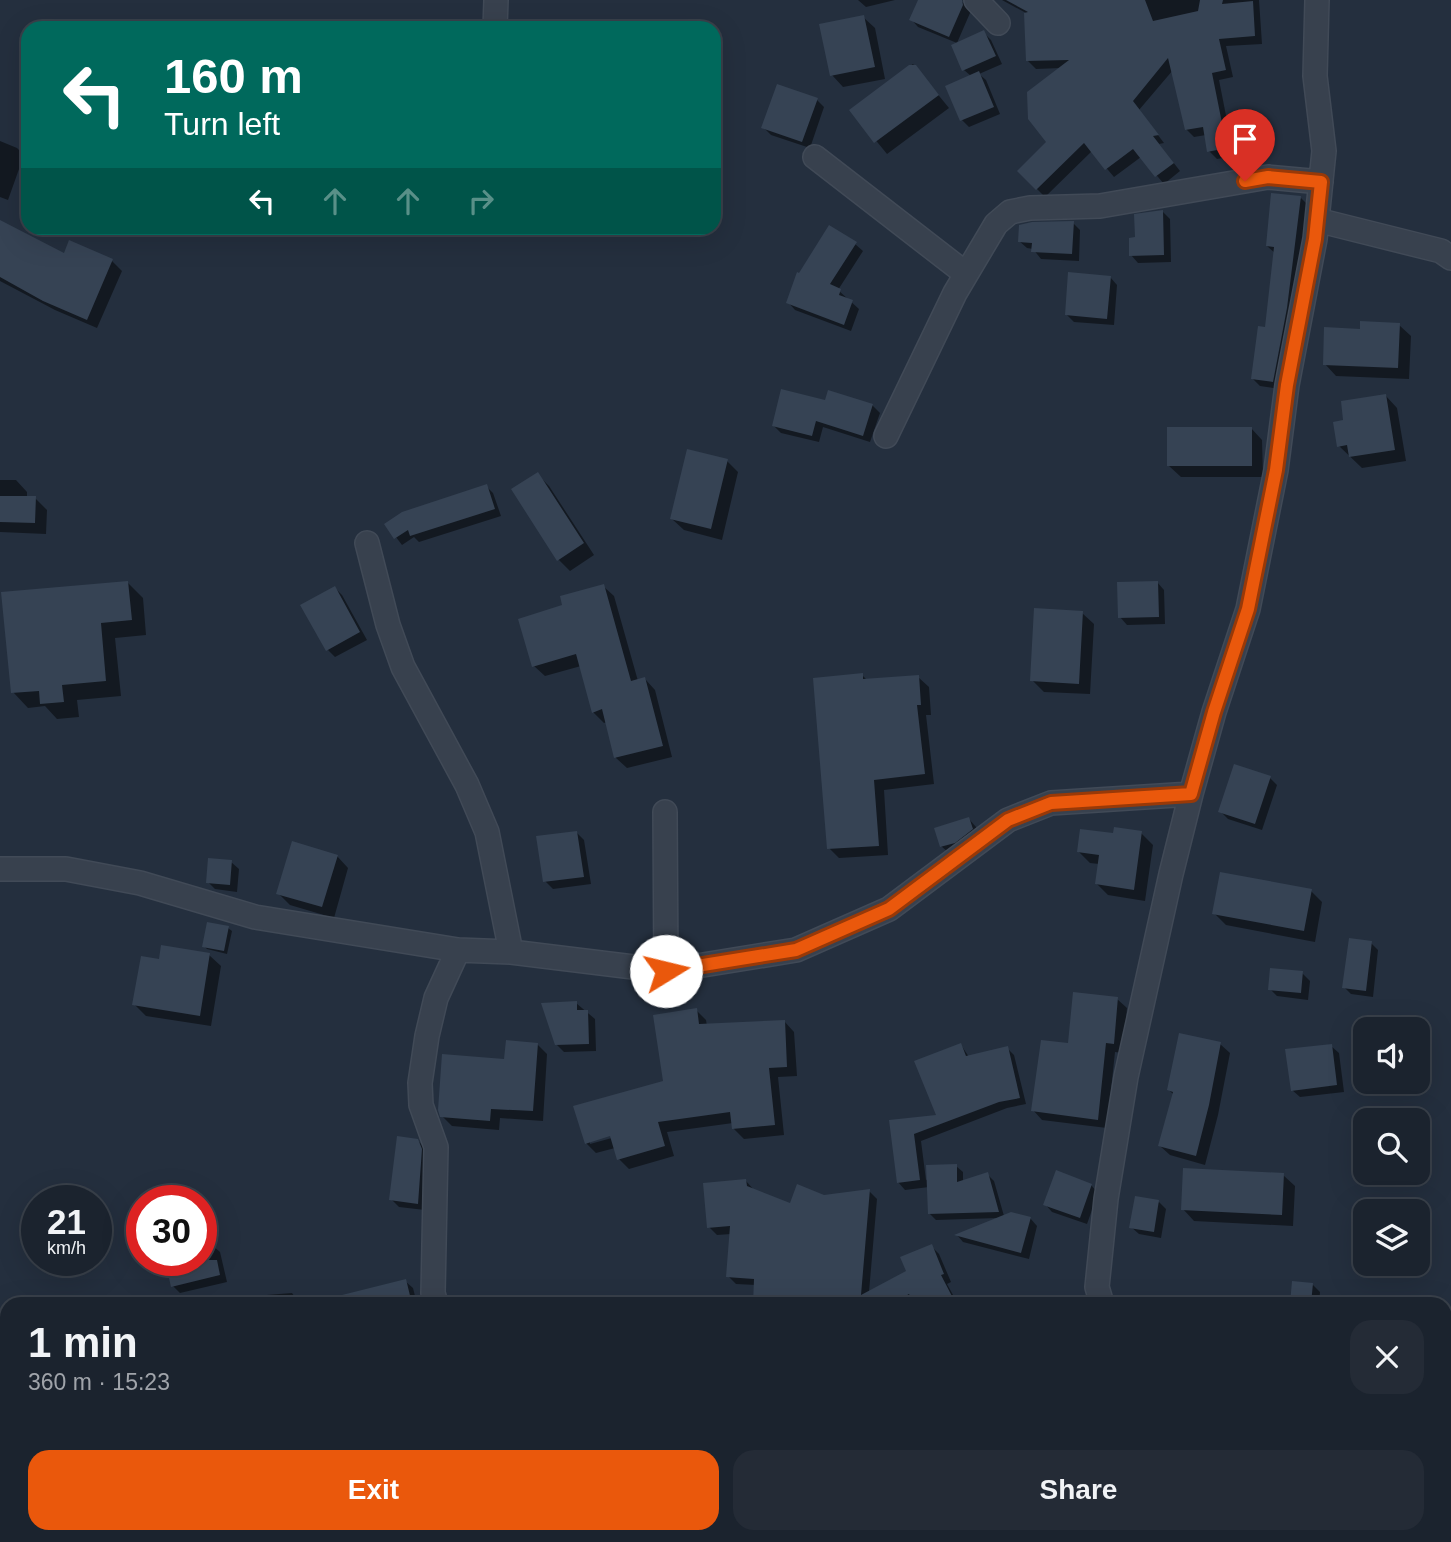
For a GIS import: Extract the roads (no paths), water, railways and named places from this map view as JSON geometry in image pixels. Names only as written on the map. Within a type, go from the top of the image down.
[{"type":"street","points":[[495,21],[496,0]]},
{"type":"street","points":[[976,0],[998,23]]},
{"type":"street","points":[[1100,1297],[1097,1287],[1106,1199],[1126,1077],[1191,794],[1214,712],[1248,609],[1276,470],[1287,385],[1317,220],[1324,151],[1315,76],[1317,0]]},
{"type":"street","points":[[815,157],[966,274]]},
{"type":"street","points":[[886,436],[966,274],[996,224],[1010,212],[1030,208],[1101,206],[1268,177],[1321,182]]},
{"type":"street","points":[[1317,220],[1441,251],[1451,257]]},
{"type":"street","points":[[367,543],[388,625],[403,667],[467,785],[487,832],[511,952]]},
{"type":"street","points":[[0,869],[66,869],[140,883],[255,918],[458,950],[511,952],[666,971],[796,950],[889,909],[1008,820],[1051,803],[1191,794]]},
{"type":"street","points":[[665,812],[666,971]]},
{"type":"street","points":[[434,1297],[436,1147],[421,1104],[420,1083],[436,998],[458,950]]}]
